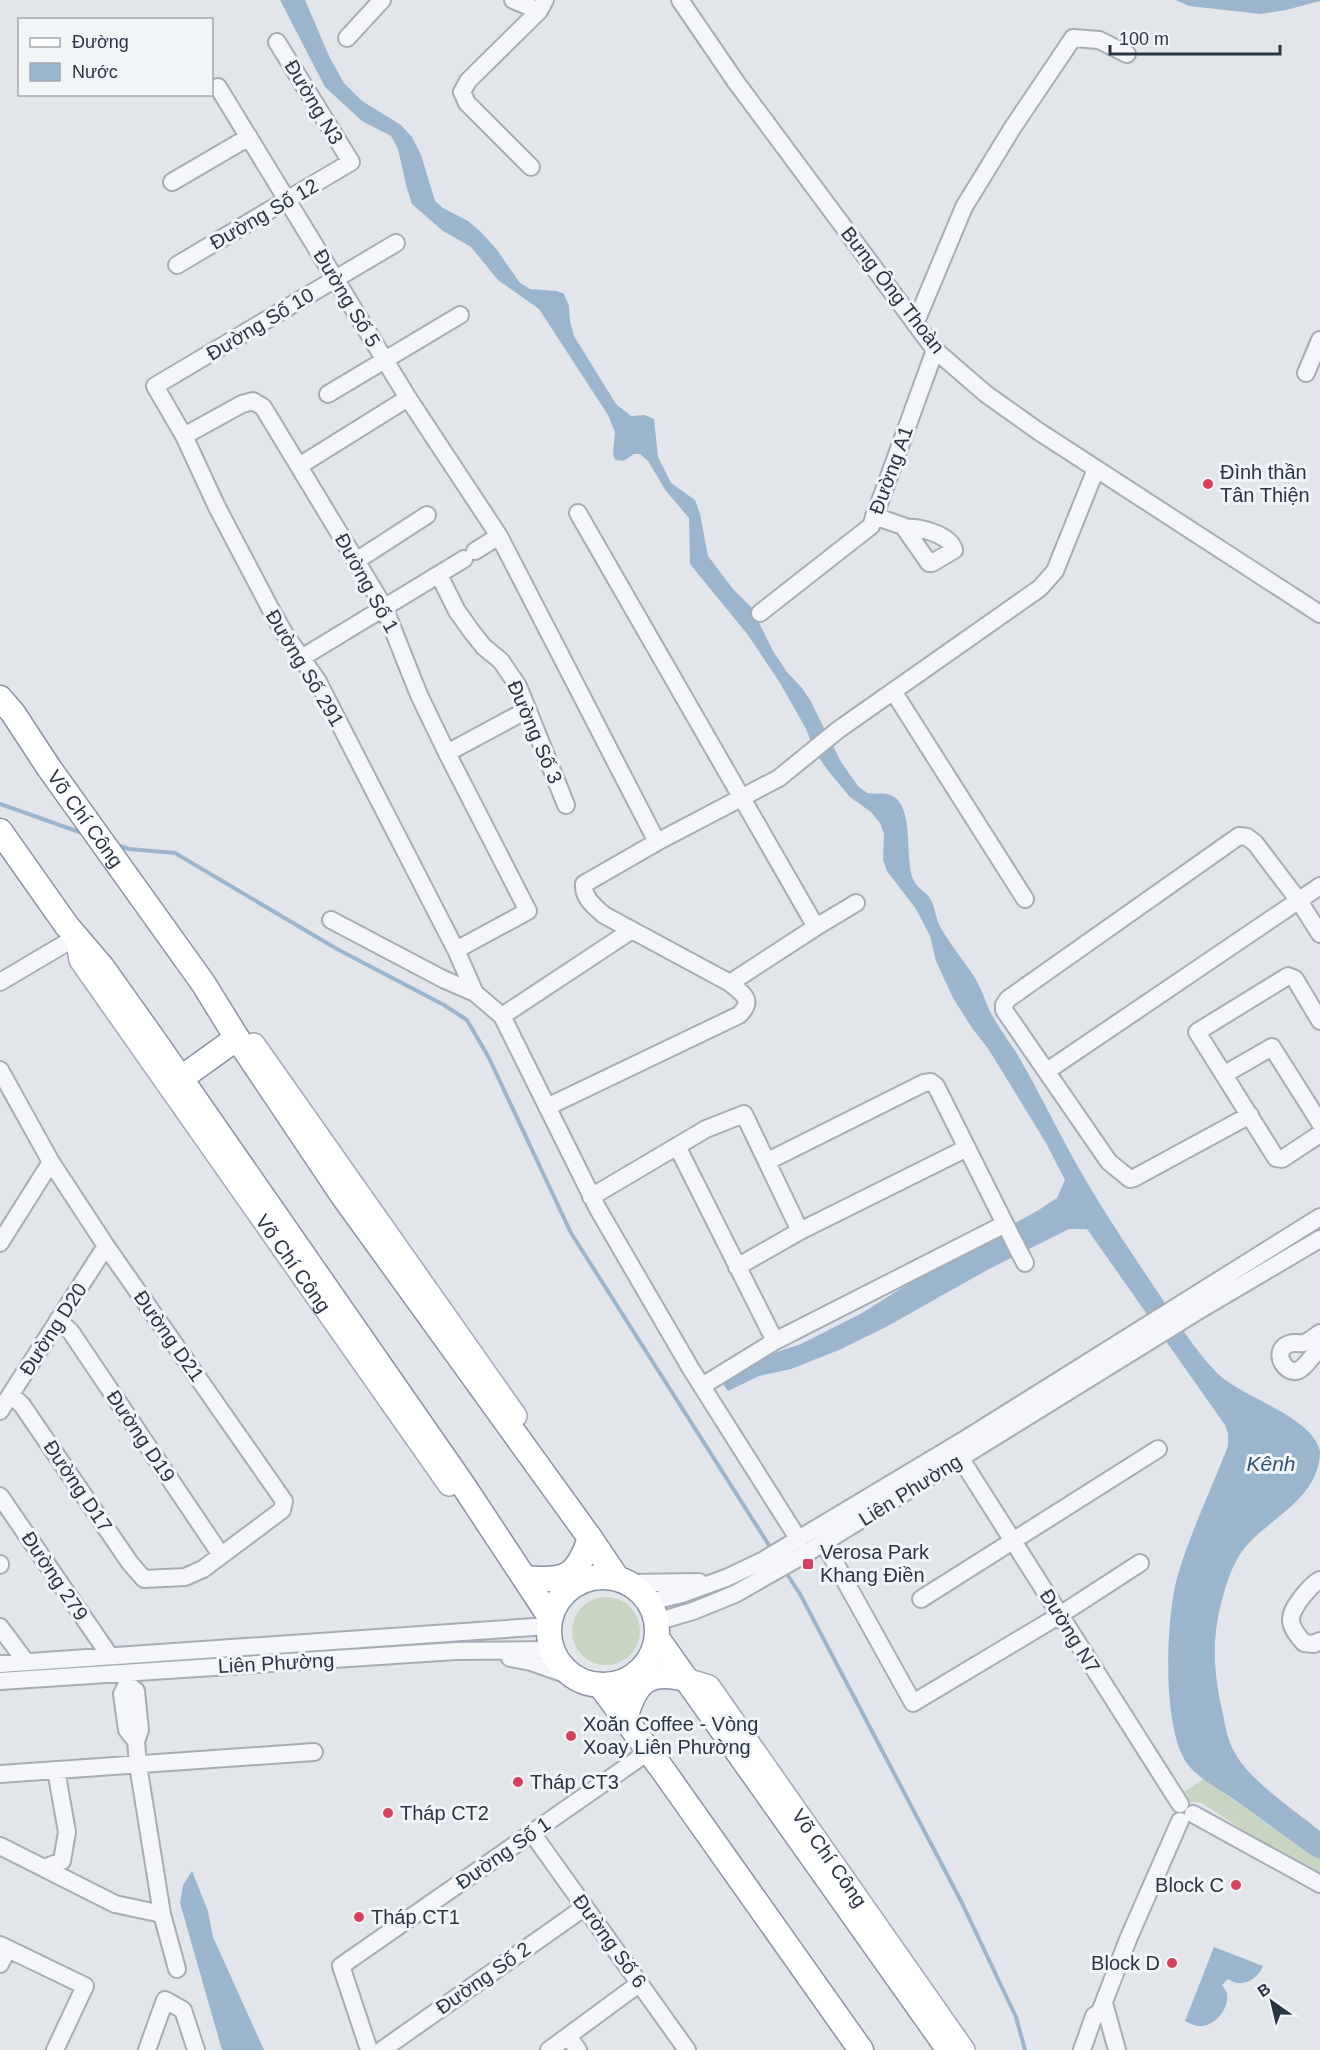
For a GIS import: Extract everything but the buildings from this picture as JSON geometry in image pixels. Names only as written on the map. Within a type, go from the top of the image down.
[{"type":"highway","name":"Võ Chí Công","points":[[7,705],[115,862],[203,983],[343,1196],[618,1576]]},
{"type":"highway","name":"Võ Chí Công","points":[[0,831],[76,937],[102,967],[463,1485],[525,1578],[549,1625]]},
{"type":"highway","points":[[180,1079],[237,1038]]},
{"type":"highway","points":[[525,1578],[549,1580],[569,1573],[582,1561],[590,1538]]},
{"type":"highway","points":[[618,1576],[640,1591],[657,1628],[657,1666],[644,1678],[625,1689],[604,1690],[571,1676],[560,1665],[549,1625],[557,1602],[576,1584],[583,1580],[618,1576]]},
{"type":"highway","name":"Võ Chí Công","points":[[657,1628],[686,1679],[949,2050]]},
{"type":"highway","points":[[625,1719],[631,1698],[646,1682],[657,1675],[686,1679]]},
{"type":"highway","points":[[604,1690],[665,1773],[757,1912],[861,2050]]},
{"type":"main road","name":"Võ Chí Công","points":[[0,688],[7,705]]},
{"type":"main road","name":"Võ Chí Công","points":[[76,937],[80,960],[506,1569],[525,1578]]},
{"type":"main road","name":"Võ Chí Công","points":[[203,983],[218,992],[587,1518],[590,1538]]},
{"type":"main road","name":"Võ Chí Công","points":[[686,1679],[710,1686],[964,2050]]},
{"type":"main road","points":[[757,1912],[848,2050]]},
{"type":"street","points":[[347,38],[382,0]]},
{"type":"street","points":[[513,0],[542,6]]},
{"type":"street","name":"Bưng Ông Thoàn","points":[[680,0],[736,82],[935,350],[986,394],[1038,431],[1320,614]]},
{"type":"street","points":[[531,167],[467,103],[462,92],[468,81],[542,6]]},
{"type":"street","points":[[915,324],[964,207],[1013,127],[1073,38],[1099,40],[1127,54]]},
{"type":"street","name":"Đường N3","points":[[277,42],[351,162]]},
{"type":"street","name":"Đường Số 5","points":[[218,87],[408,398],[499,537],[657,842]]},
{"type":"street","points":[[172,182],[249,137]]},
{"type":"street","name":"Đường Số 12","points":[[177,265],[351,162]]},
{"type":"street","name":"Đường Số 10","points":[[156,386],[396,243]]},
{"type":"street","points":[[328,394],[460,315]]},
{"type":"street","points":[[1306,373],[1320,340]]},
{"type":"street","name":"Đường A1","points":[[760,613],[871,526],[935,350]]},
{"type":"street","name":"Đường Số 291","points":[[156,386],[184,436],[217,507],[270,608],[284,633],[317,680],[456,950],[475,993]]},
{"type":"street","points":[[299,466],[408,398]]},
{"type":"street","name":"Đường Số 1","points":[[184,436],[242,404],[252,401],[263,407],[384,607],[419,695],[528,911],[456,950]]},
{"type":"street","points":[[547,1107],[739,1015],[745,1010],[747,1003],[746,998],[730,983],[604,915],[583,892],[584,884],[657,842],[779,778],[838,730],[1040,588],[1055,572],[1096,469]]},
{"type":"street","points":[[578,513],[816,927]]},
{"type":"street","points":[[356,561],[427,515]]},
{"type":"street","points":[[874,516],[905,528]]},
{"type":"street","points":[[303,657],[499,537]]},
{"type":"street","name":"Đường Số 3","points":[[439,575],[457,611],[472,632],[510,672],[518,686],[566,805]]},
{"type":"street","points":[[893,692],[1025,899]]},
{"type":"street","points":[[447,753],[527,710]]},
{"type":"street","points":[[1250,1115],[1130,1179],[1109,1162],[1004,1010],[1004,1005],[1008,999],[1239,836],[1247,837],[1255,843],[1299,901],[1320,934]]},
{"type":"street","points":[[1047,1071],[1320,886]]},
{"type":"street","points":[[730,983],[856,903]]},
{"type":"street","points":[[331,920],[443,979],[475,993],[502,1017],[591,1197],[702,1386],[803,1547]]},
{"type":"street","points":[[502,1017],[632,930]]},
{"type":"street","points":[[0,982],[76,937]]},
{"type":"street","points":[[1320,1021],[1294,979],[1288,976],[1197,1032],[1276,1158],[1282,1159],[1320,1134]]},
{"type":"street","points":[[1225,1074],[1272,1047],[1320,1123]]},
{"type":"street","points":[[768,1161],[924,1083],[931,1082],[936,1086],[1023,1258]]},
{"type":"street","name":"Đường D21","points":[[2,1084],[106,1246],[284,1501],[282,1510],[221,1556]]},
{"type":"street","points":[[591,1197],[706,1129],[744,1114],[800,1232]]},
{"type":"street","points":[[677,1146],[775,1341]]},
{"type":"street","points":[[737,1267],[800,1232],[967,1148]]},
{"type":"street","points":[[0,1244],[51,1162]]},
{"type":"street","points":[[1149,1332],[1320,1217]]},
{"type":"street","points":[[702,1386],[775,1341],[1006,1226]]},
{"type":"street","points":[[1192,1305],[1320,1239]]},
{"type":"street","name":"Đường D20","points":[[0,1411],[106,1246]]},
{"type":"street","name":"Đường D19","points":[[58,1320],[71,1332],[221,1556]]},
{"type":"street","name":"Liên Phường","points":[[803,1547],[824,1544],[961,1459],[1149,1332]]},
{"type":"street","name":"Liên Phường","points":[[657,1628],[735,1594],[767,1568],[803,1547],[968,1438],[1149,1332]]},
{"type":"street","points":[[1320,1333],[1306,1342],[1293,1342],[1286,1346],[1281,1350],[1280,1357],[1286,1367],[1291,1371],[1297,1371],[1320,1350]]},
{"type":"street","name":"Đường D17","points":[[11,1395],[22,1405],[130,1563],[144,1579],[185,1577],[203,1569],[221,1556]]},
{"type":"street","points":[[921,1599],[1012,1539],[1158,1449]]},
{"type":"street","name":"Đường N7","points":[[961,1459],[1184,1813]]},
{"type":"street","name":"Đường 279","points":[[0,1496],[116,1656]]},
{"type":"street","points":[[824,1544],[913,1703],[1060,1615],[1140,1563]]},
{"type":"street","name":"Liên Phường","points":[[657,1628],[682,1594],[726,1578],[767,1568]]},
{"type":"street","points":[[618,1576],[694,1583],[726,1578]]},
{"type":"street","points":[[1320,1580],[1312,1585],[1292,1610],[1290,1622],[1293,1631],[1304,1643],[1314,1644],[1320,1641]]},
{"type":"street","name":"Liên Phường","points":[[0,1664],[549,1625]]},
{"type":"street","name":"Liên Phường","points":[[0,1681],[114,1672],[126,1679],[456,1651],[549,1625]]},
{"type":"street","points":[[0,1627],[26,1662]]},
{"type":"street","points":[[456,1651],[469,1655],[513,1658],[571,1676]]},
{"type":"street","points":[[116,1656],[126,1679],[136,1691],[140,1730],[136,1741],[138,1765],[162,1914],[177,1969]]},
{"type":"street","points":[[0,1774],[314,1752]]},
{"type":"street","name":"Đường Số 1","points":[[369,2050],[341,1966],[648,1752]]},
{"type":"street","points":[[44,1868],[62,1861],[67,1832],[56,1770]]},
{"type":"street","points":[[1082,2050],[1094,2016],[1102,2007],[1129,1937],[1184,1813],[1320,1884]]},
{"type":"street","name":"Đường Số 6","points":[[532,1833],[687,2050]]},
{"type":"street","points":[[0,1846],[115,1904],[162,1914]]},
{"type":"street","name":"Đường Số 2","points":[[382,2050],[585,1907]]},
{"type":"street","points":[[0,1965],[4,1947],[86,1986],[55,2050]]},
{"type":"street","points":[[549,2050],[573,2043],[640,1983]]},
{"type":"street","points":[[147,2050],[165,2000],[183,2010],[196,2050]]},
{"type":"street","points":[[1092,2050],[1102,2019],[1102,2007]]},
{"type":"street","points":[[1102,2007],[1117,2050]]},
{"type":"green space","points":[[606,1597],[619,1600],[630,1607],[637,1618],[640,1631],[637,1644],[630,1655],[619,1662],[606,1665],[593,1662],[582,1655],[575,1644],[572,1631],[575,1618],[582,1607],[593,1600]]},
{"type":"green space","points":[[1204,1779],[1320,1859],[1320,1874],[1298,1866],[1202,1803],[1171,1800]]},
{"type":"water","name":"Kênh","points":[[280,0],[305,0],[329,56],[344,83],[362,101],[401,125],[412,137],[421,155],[435,201],[480,231],[497,250],[520,283],[530,289],[557,291],[564,294],[569,306],[574,336],[616,404],[631,416],[645,415],[654,419],[658,457],[671,483],[695,500],[708,556],[733,589],[751,607],[773,651],[810,700],[841,762],[858,786],[867,793],[887,794],[896,799],[902,807],[906,818],[909,859],[914,881],[931,900],[940,927],[977,982],[994,1019],[1019,1057],[1079,1169],[1117,1230],[1186,1334],[1218,1374],[1229,1383],[1291,1418],[1314,1439],[1320,1451],[1318,1467],[1312,1481],[1294,1504],[1249,1543],[1234,1564],[1218,1620],[1215,1663],[1219,1694],[1232,1748],[1251,1774],[1320,1831],[1320,1859],[1202,1778],[1189,1766],[1180,1750],[1174,1728],[1168,1675],[1173,1596],[1188,1545],[1228,1446],[1228,1434],[1225,1425],[1087,1229],[1069,1229],[989,1269],[886,1327],[839,1350],[791,1369],[759,1376],[728,1391],[720,1380],[747,1362],[801,1344],[862,1313],[934,1268],[1057,1198],[1065,1180],[1046,1143],[989,1050],[953,998],[936,961],[930,936],[916,909],[887,871],[883,860],[884,834],[880,823],[871,812],[850,797],[829,772],[817,755],[805,727],[780,683],[748,635],[690,564],[689,518],[666,491],[648,461],[640,454],[634,454],[623,461],[615,460],[613,454],[615,432],[608,415],[539,309],[498,280],[471,247],[443,231],[412,204],[398,149],[391,136],[362,121],[325,87]]},
{"type":"water","points":[[1176,0],[1320,1],[1261,14],[1189,6]]},
{"type":"water","points":[[192,1871],[208,1911],[213,1937],[264,2050],[222,2050],[180,1903],[183,1885]]},
{"type":"water","points":[[1214,1947],[1263,1966],[1250,1981],[1237,1983],[1228,1979],[1222,1985],[1227,1993],[1224,2010],[1208,2025],[1196,2026],[1185,2021]]},
{"type":"waterway","points":[[0,804],[82,833]]},
{"type":"waterway","points":[[117,845],[129,849],[175,853],[337,949],[444,1005],[467,1020],[489,1058],[571,1233],[772,1550]]},
{"type":"waterway","points":[[785,1571],[800,1594],[961,1901],[1016,2017],[1025,2050]]},
{"type":"place","name":"Đình thần Tân Thiện","points":[[1208,484]]},
{"type":"place","name":"Verosa Park Khang Điền","points":[[808,1564]]},
{"type":"place","name":"Xoăn Coffee - Vòng Xoay Liên Phường","points":[[571,1736]]},
{"type":"place","name":"Tháp CT3","points":[[518,1782]]},
{"type":"place","name":"Tháp CT2","points":[[388,1813]]},
{"type":"place","name":"Block C","points":[[1236,1885]]},
{"type":"place","name":"Tháp CT1","points":[[359,1917]]},
{"type":"place","name":"Block D","points":[[1172,1963]]}]
